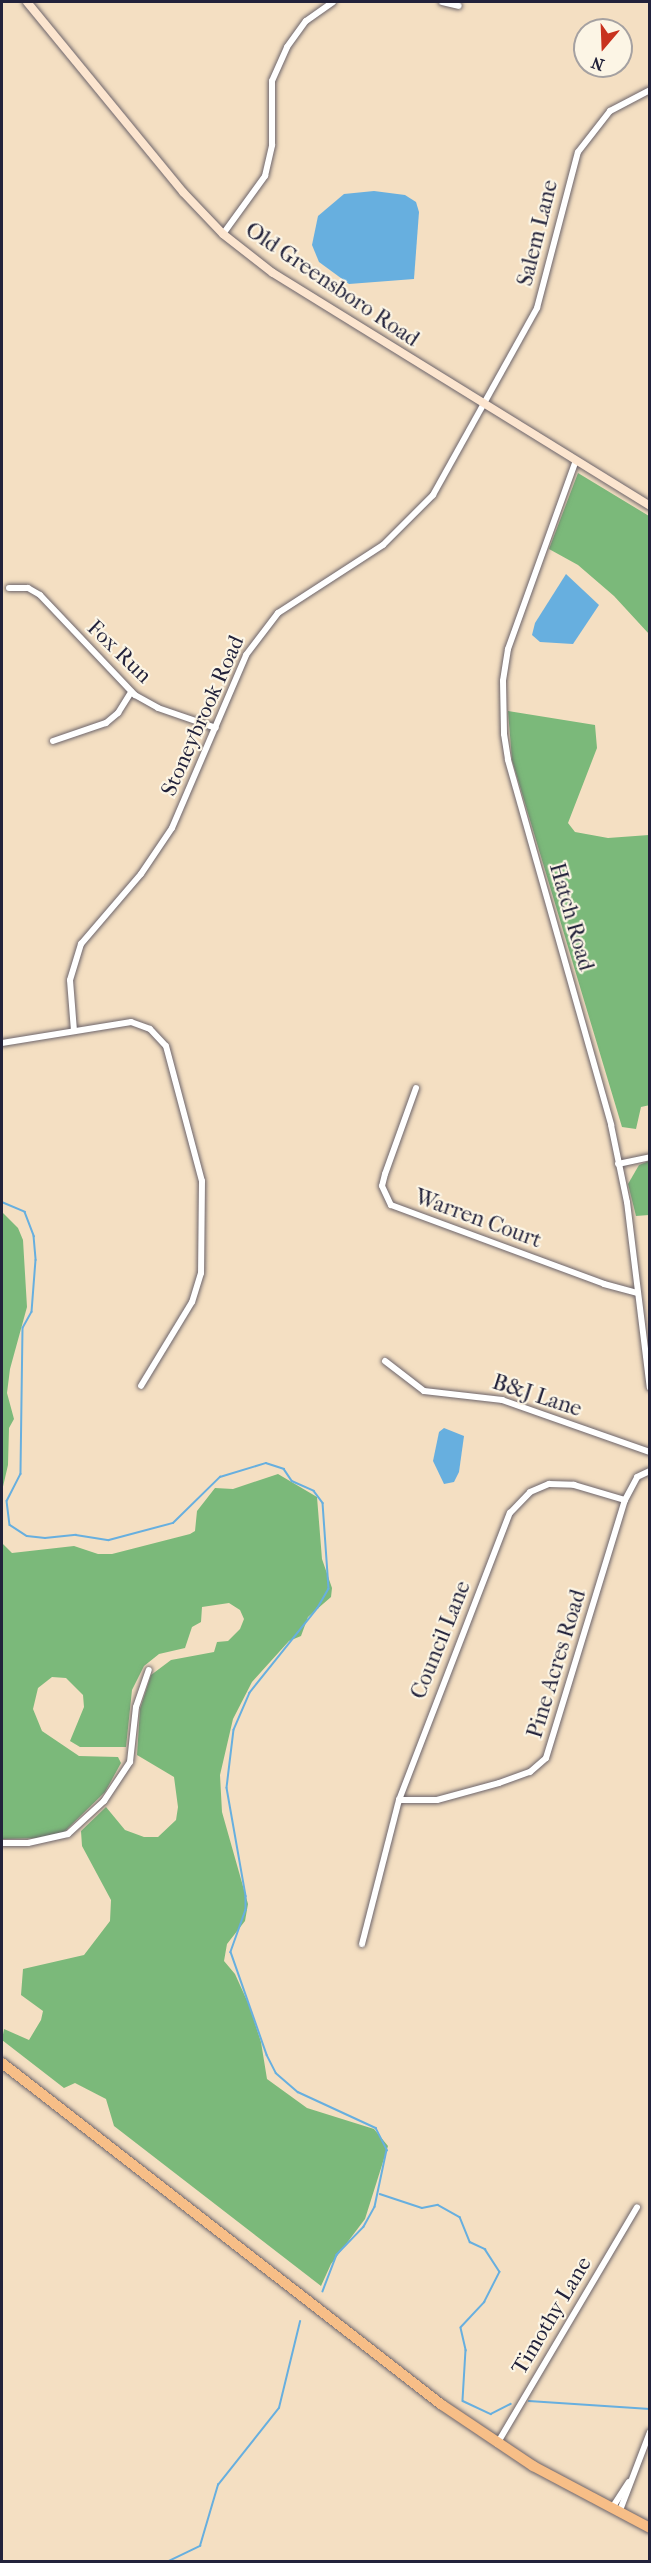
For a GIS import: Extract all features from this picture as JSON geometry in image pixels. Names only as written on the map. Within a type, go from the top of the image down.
[{"type":"highway","points":[[2,2063],[408,2380],[498,2444],[615,2511],[650,2528]]},
{"type":"street","name":"Old Greensboro Road","points":[[27,2],[183,192],[223,234],[273,273],[481,405],[650,506]]},
{"type":"street","points":[[223,234],[265,176],[272,145],[272,81],[286,47],[306,21],[333,2]]},
{"type":"street","points":[[442,2],[459,6]]},
{"type":"street","name":"Salem Lane","points":[[481,405],[537,308],[578,152],[610,111],[650,90]]},
{"type":"street","name":"Stoneybrook Road","points":[[74,1031],[70,980],[81,944],[160,847],[190,791],[246,655],[266,626],[292,602],[383,545],[410,522],[442,480],[481,405]]},
{"type":"street","name":"Hatch Road","points":[[575,463],[508,649],[503,681],[504,734],[618,1164],[650,1389]]},
{"type":"street","name":"Fox Run","points":[[9,588],[28,588],[40,595],[131,692],[158,708],[216,728]]},
{"type":"street","points":[[53,741],[106,723],[118,713],[131,692]]},
{"type":"street","points":[[2,1043],[131,1022],[157,1034],[169,1056],[201,1172],[199,1284],[167,1347],[141,1386]]},
{"type":"street","name":"Warren Court","points":[[416,1088],[382,1186],[390,1204],[583,1277],[638,1293]]},
{"type":"street","points":[[618,1164],[650,1157]]},
{"type":"street","name":"B&J Lane","points":[[385,1361],[424,1391],[502,1400],[650,1452]]},
{"type":"street","points":[[625,1500],[637,1477],[650,1471]]},
{"type":"street","name":"Council Lane","points":[[362,1944],[399,1800],[447,1672],[471,1622],[499,1539],[518,1503],[539,1487],[556,1483],[625,1500]]},
{"type":"street","name":"Pine Acres Road","points":[[399,1800],[437,1800],[500,1783],[530,1772],[546,1758],[625,1500]]},
{"type":"street","points":[[2,1843],[44,1841],[68,1834],[104,1801],[130,1762],[136,1707],[149,1670]]},
{"type":"street","name":"Timothy Lane","points":[[498,2444],[638,2206]]},
{"type":"street","points":[[615,2511],[650,2432]]},
{"type":"green space","points":[[578,473],[649,516],[649,634],[614,596],[578,565],[549,549]]},
{"type":"green space","points":[[508,711],[595,725],[597,748],[568,823],[575,832],[608,838],[649,835],[650,1105],[641,1107],[636,1129],[622,1127],[512,760]]},
{"type":"green space","points":[[649,1161],[649,1215],[636,1216],[628,1184],[639,1165]]},
{"type":"green space","points":[[2,1212],[18,1228],[23,1240],[27,1307],[10,1369],[7,1393],[14,1419],[9,1428],[8,1465],[2,1491]]},
{"type":"green space","points":[[278,1474],[317,1497],[322,1559],[332,1588],[331,1597],[308,1617],[301,1636],[289,1641],[252,1682],[233,1719],[220,1775],[222,1812],[248,1904],[245,1921],[227,1944],[224,1961],[235,1974],[249,2005],[261,2042],[267,2079],[307,2108],[374,2129],[388,2146],[365,2219],[331,2264],[321,2286],[114,2126],[106,2099],[75,2083],[64,2088],[2,2040],[4,2029],[29,2040],[41,2020],[43,2011],[21,1995],[23,1969],[84,1955],[110,1921],[111,1900],[82,1846],[81,1831],[106,1807],[125,1830],[144,1837],[158,1837],[176,1820],[178,1807],[174,1777],[137,1755],[140,1709],[151,1675],[171,1660],[214,1652],[217,1642],[228,1641],[240,1629],[244,1619],[240,1610],[229,1603],[202,1607],[201,1622],[192,1627],[185,1648],[159,1654],[144,1666],[132,1690],[126,1747],[80,1747],[70,1741],[84,1707],[83,1695],[66,1678],[52,1677],[38,1688],[33,1709],[42,1731],[79,1756],[118,1757],[121,1763],[105,1792],[63,1833],[46,1838],[2,1839],[2,1543],[12,1553],[74,1546],[98,1554],[112,1554],[190,1534],[195,1531],[197,1511],[215,1488],[233,1489]]},
{"type":"water","points":[[374,191],[405,195],[416,202],[419,212],[414,279],[349,284],[319,262],[312,245],[318,216],[344,194]]},
{"type":"water","points":[[566,574],[599,605],[573,644],[540,642],[532,635],[535,623]]},
{"type":"water","points":[[444,1428],[464,1436],[459,1472],[454,1482],[444,1484],[433,1461],[439,1432]]},
{"type":"waterway","points":[[2,1202],[25,1212],[34,1236],[36,1260],[32,1312],[23,1328],[21,1474],[7,1501],[10,1525],[27,1536],[45,1538],[76,1535],[109,1540],[173,1523],[220,1477],[266,1463],[284,1469],[292,1481],[314,1491],[323,1503],[329,1589],[318,1608],[250,1693],[234,1730],[227,1788],[246,1896],[246,1910],[231,1952],[267,2055],[276,2073],[298,2092],[376,2128],[387,2150],[375,2207],[364,2227],[337,2255],[323,2291]]},
{"type":"waterway","points":[[380,2194],[422,2208],[438,2205],[460,2217],[470,2242],[485,2249],[500,2272],[485,2302],[461,2328],[466,2350],[463,2401],[491,2414],[511,2404]]},
{"type":"waterway","points":[[167,2562],[200,2546],[218,2485],[279,2408],[300,2322]]},
{"type":"waterway","points":[[529,2401],[650,2409]]}]
